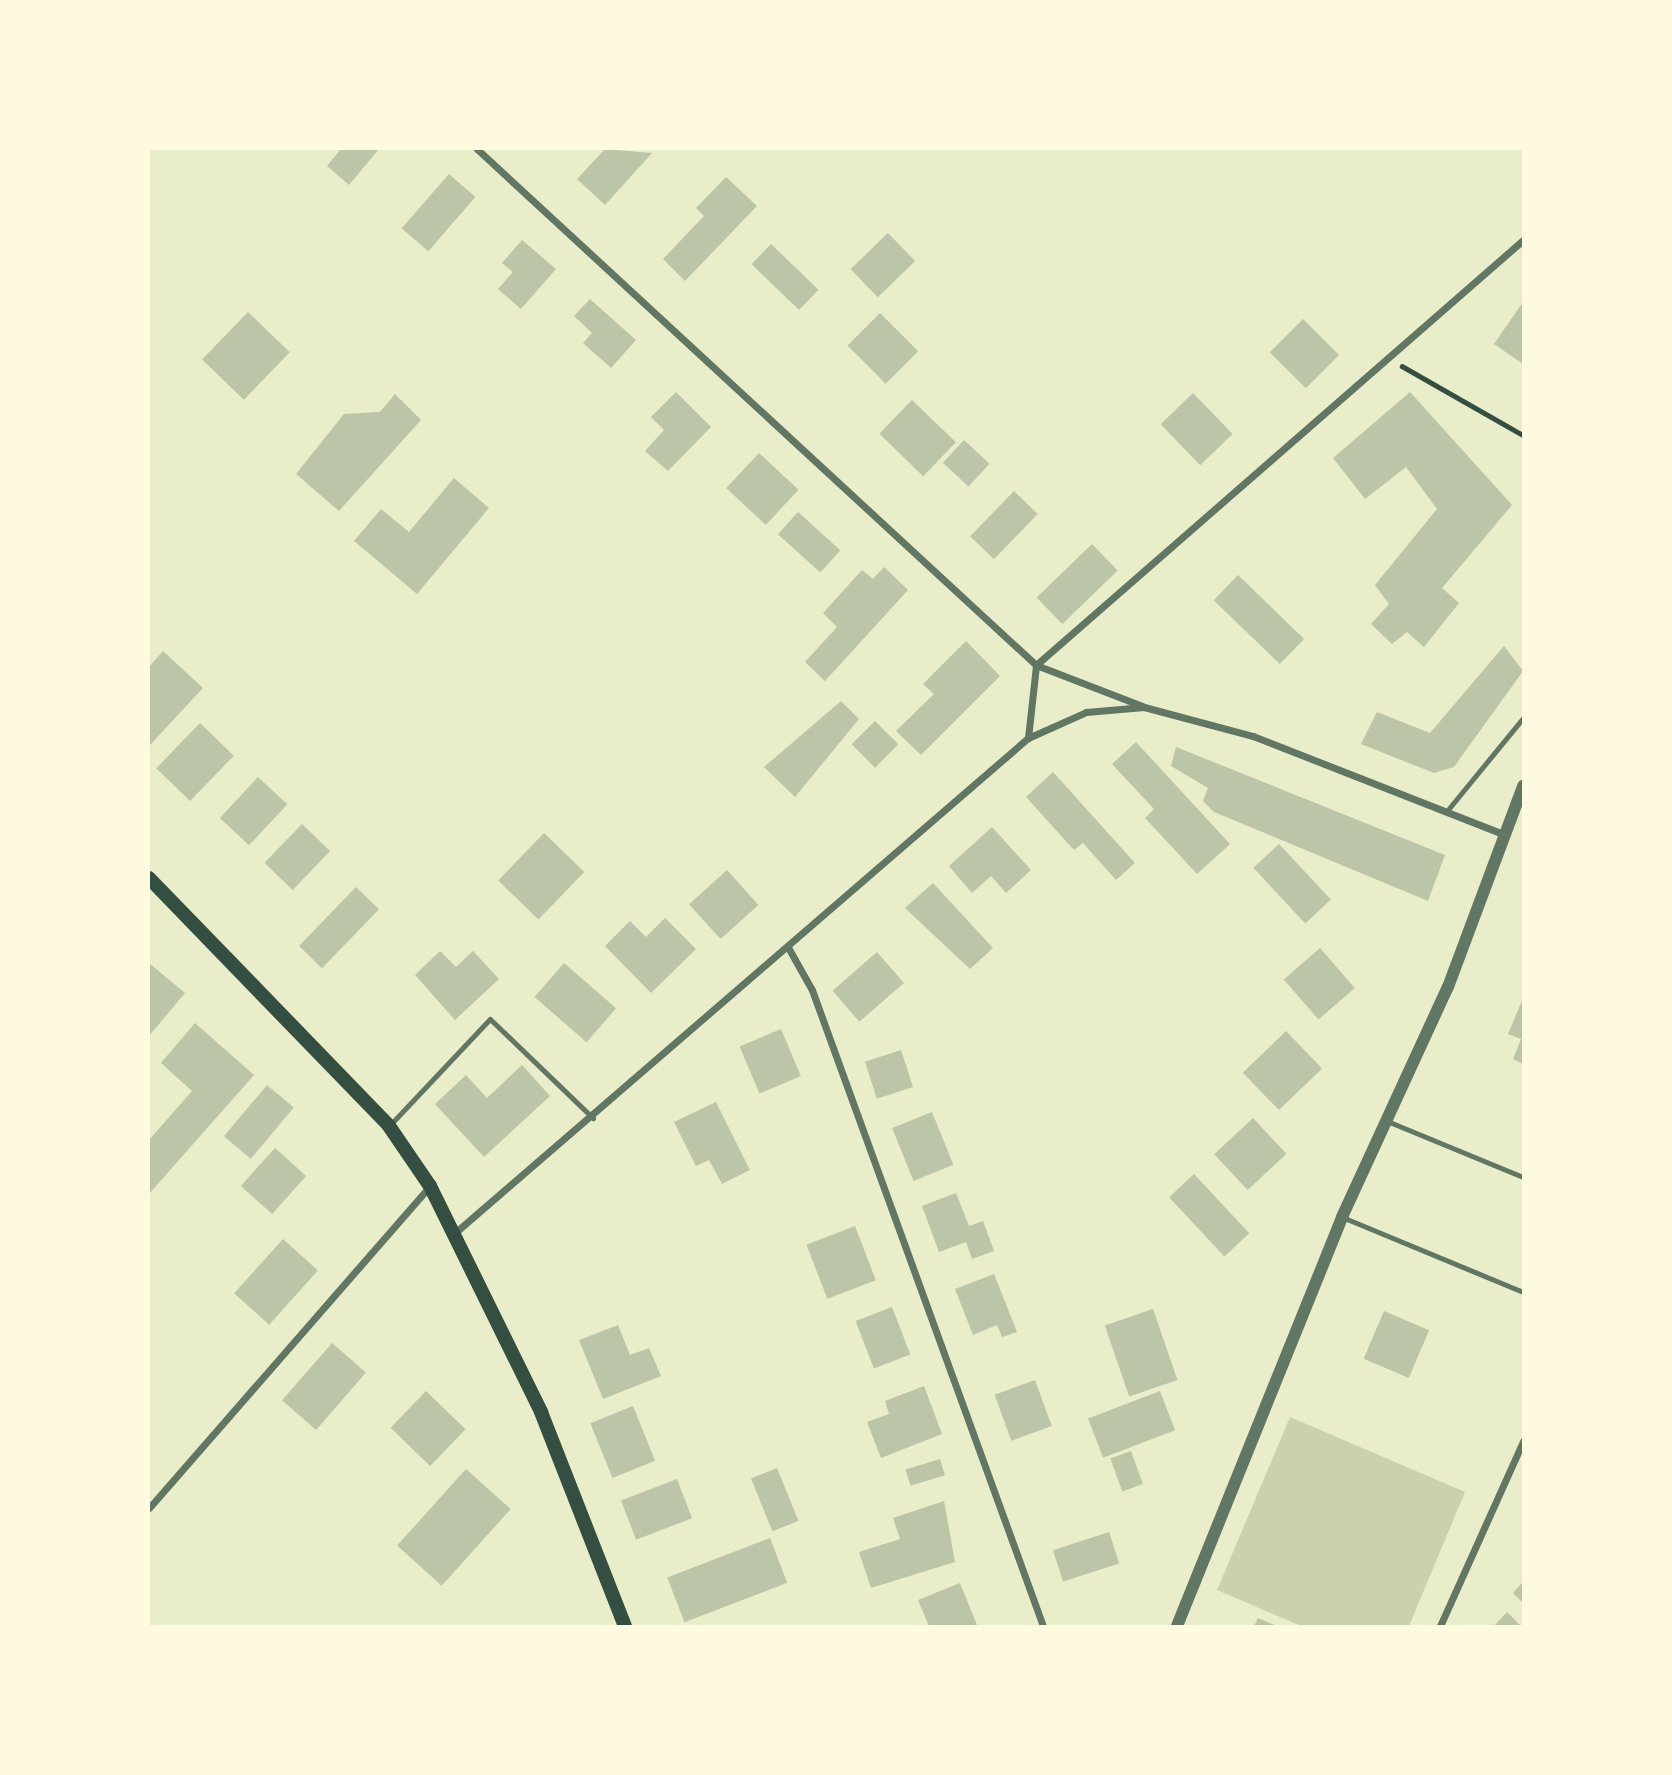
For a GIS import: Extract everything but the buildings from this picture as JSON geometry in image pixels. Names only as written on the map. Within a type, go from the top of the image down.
[{"type":"main road","points":[[149,878],[389,1126],[430,1186],[457,1231],[541,1412],[625,1626]]},
{"type":"street","points":[[477,149],[1036,665],[1144,707],[1253,736],[1505,835]]},
{"type":"street","points":[[1028,738],[1036,665],[1523,240]]},
{"type":"street","points":[[457,1231],[789,949],[1028,738],[1086,712],[1144,707]]},
{"type":"street","points":[[1177,1626],[1342,1217],[1448,987],[1523,786]]},
{"type":"street","points":[[789,949],[812,990],[1043,1626]]},
{"type":"street","points":[[149,1508],[430,1186]]},
{"type":"street","points":[[1440,1626],[1523,1441]]},
{"type":"lane","points":[[1446,812],[1523,718]]},
{"type":"lane","points":[[389,1126],[490,1018],[593,1118]]},
{"type":"lane","points":[[1386,1120],[1523,1177]]},
{"type":"lane","points":[[1342,1217],[1523,1292]]},
{"type":"path","points":[[1388,358],[1523,435]]},
{"type":"green space","points":[[1290,1417],[1465,1492],[1409,1626],[1301,1626],[1217,1590]]}]
